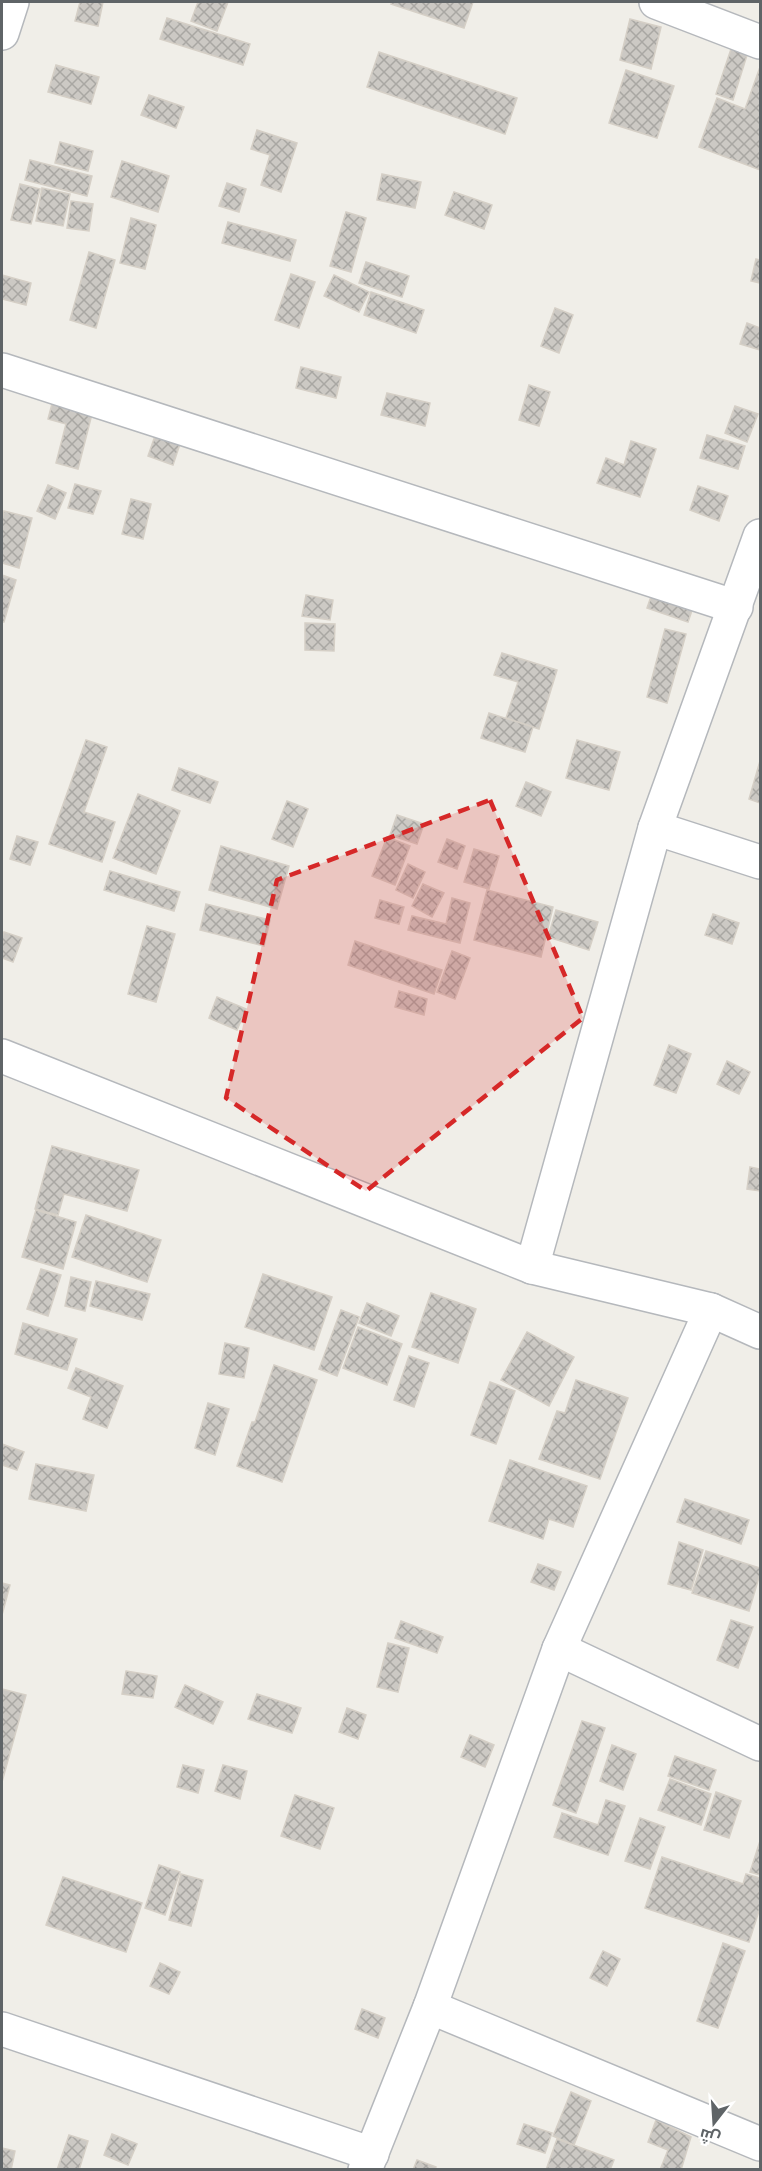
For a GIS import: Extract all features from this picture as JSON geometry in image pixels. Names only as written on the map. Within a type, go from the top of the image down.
[{"type":"street","points":[[2,33],[12,2]]},
{"type":"street","points":[[656,2],[760,42]]},
{"type":"street","points":[[2,370],[736,607]]},
{"type":"street","points":[[532,1267],[655,828],[736,607],[754,575],[760,536]]},
{"type":"street","points":[[655,828],[760,862]]},
{"type":"street","points":[[2,1056],[532,1267],[711,1310],[760,1332]]},
{"type":"street","points":[[2,2029],[369,2162],[430,2007],[559,1649],[711,1310]]},
{"type":"street","points":[[559,1649],[760,1744]]},
{"type":"street","points":[[430,2007],[760,2144]]},
{"type":"highlighted area","points":[[490,800],[583,1018],[366,1191],[226,1098],[277,880]]},
{"type":"building","points":[[80,2],[103,2],[98,26],[75,21]]},
{"type":"building","points":[[198,2],[228,2],[217,31],[191,21]]},
{"type":"building","points":[[392,2],[473,2],[464,28],[391,4]]},
{"type":"building","points":[[167,18],[250,44],[243,65],[160,39]]},
{"type":"building","points":[[630,19],[661,27],[651,69],[620,60]]},
{"type":"building","points":[[732,46],[748,52],[733,100],[716,94]]},
{"type":"building","points":[[379,52],[517,98],[505,134],[367,87]]},
{"type":"building","points":[[56,65],[99,77],[91,104],[48,92]]},
{"type":"building","points":[[760,67],[760,170],[699,147],[717,98],[745,109]]},
{"type":"building","points":[[626,70],[674,86],[657,138],[609,123]]},
{"type":"building","points":[[149,95],[184,107],[176,128],[141,115]]},
{"type":"building","points":[[257,130],[297,143],[281,192],[261,185],[270,155],[251,149]]},
{"type":"building","points":[[60,142],[93,151],[88,171],[55,163]]},
{"type":"building","points":[[30,160],[92,176],[87,196],[25,180]]},
{"type":"building","points":[[122,161],[169,176],[158,212],[111,197]]},
{"type":"building","points":[[382,174],[421,182],[415,208],[377,200]]},
{"type":"building","points":[[227,183],[246,189],[239,212],[219,206]]},
{"type":"building","points":[[20,184],[40,189],[31,224],[11,220]]},
{"type":"building","points":[[42,188],[70,194],[63,226],[36,221]]},
{"type":"building","points":[[454,192],[492,205],[484,229],[445,215]]},
{"type":"building","points":[[71,201],[93,204],[89,231],[67,228]]},
{"type":"building","points":[[346,212],[366,218],[351,272],[330,266]]},
{"type":"building","points":[[131,218],[156,225],[145,269],[120,263]]},
{"type":"building","points":[[228,222],[296,240],[290,261],[222,243]]},
{"type":"building","points":[[89,252],[115,260],[96,328],[70,320]]},
{"type":"building","points":[[756,259],[760,260],[760,283],[751,281]]},
{"type":"building","points":[[366,262],[409,276],[402,297],[359,283]]},
{"type":"building","points":[[291,274],[315,282],[299,328],[275,320]]},
{"type":"building","points":[[2,275],[31,283],[26,305],[2,299]]},
{"type":"building","points":[[334,275],[369,292],[359,312],[324,296]]},
{"type":"building","points":[[371,292],[424,310],[416,333],[364,315]]},
{"type":"building","points":[[555,308],[573,315],[559,353],[541,346]]},
{"type":"building","points":[[747,323],[760,328],[760,350],[740,344]]},
{"type":"building","points":[[301,367],[341,377],[336,398],[296,388]]},
{"type":"building","points":[[529,385],[550,392],[539,426],[519,420]]},
{"type":"building","points":[[387,393],[430,403],[425,426],[381,415]]},
{"type":"building","points":[[53,400],[93,410],[78,469],[56,463],[66,424],[48,419]]},
{"type":"building","points":[[735,406],[758,414],[747,442],[725,433]]},
{"type":"building","points":[[157,430],[182,438],[173,465],[148,456]]},
{"type":"building","points":[[707,435],[745,446],[738,469],[700,458]]},
{"type":"building","points":[[631,441],[656,449],[640,497],[597,483],[606,458],[624,465]]},
{"type":"building","points":[[75,484],[101,491],[93,514],[68,508]]},
{"type":"building","points":[[48,485],[66,493],[55,519],[37,511]]},
{"type":"building","points":[[698,486],[728,496],[719,521],[690,510]]},
{"type":"building","points":[[131,499],[151,504],[143,539],[122,534]]},
{"type":"building","points":[[4,511],[32,518],[19,568],[2,563]]},
{"type":"building","points":[[2,575],[16,580],[4,622],[2,622]]},
{"type":"building","points":[[655,585],[696,599],[688,622],[647,608]]},
{"type":"building","points":[[306,595],[333,600],[330,620],[302,616]]},
{"type":"building","points":[[305,623],[335,624],[334,651],[305,650]]},
{"type":"building","points":[[665,629],[686,634],[667,703],[647,697]]},
{"type":"building","points":[[502,653],[557,670],[539,729],[506,718],[518,682],[494,675]]},
{"type":"building","points":[[489,713],[533,727],[525,752],[481,738]]},
{"type":"building","points":[[86,740],[107,747],[84,812],[115,822],[102,862],[49,844]]},
{"type":"building","points":[[577,740],[620,752],[609,790],[566,778]]},
{"type":"building","points":[[760,761],[760,803],[749,799]]},
{"type":"building","points":[[179,768],[218,782],[210,803],[172,790]]},
{"type":"building","points":[[526,782],[551,792],[541,816],[516,806]]},
{"type":"building","points":[[138,794],[180,811],[156,874],[113,858]]},
{"type":"building","points":[[287,801],[308,809],[293,847],[272,839]]},
{"type":"building","points":[[397,815],[424,824],[417,844],[390,835]]},
{"type":"building","points":[[17,836],[38,842],[30,865],[10,859]]},
{"type":"building","points":[[387,837],[410,846],[395,885],[372,876]]},
{"type":"building","points":[[447,839],[465,846],[457,869],[438,862]]},
{"type":"building","points":[[221,846],[289,866],[277,909],[209,890]]},
{"type":"building","points":[[474,849],[499,856],[489,889],[464,882]]},
{"type":"building","points":[[408,864],[425,872],[413,898],[396,890]]},
{"type":"building","points":[[110,871],[180,892],[174,911],[104,890]]},
{"type":"building","points":[[423,884],[444,893],[432,917],[412,906]]},
{"type":"building","points":[[487,890],[553,907],[541,957],[474,940]]},
{"type":"building","points":[[452,898],[470,903],[460,943],[408,930],[412,916],[446,924]]},
{"type":"building","points":[[380,900],[404,907],[399,924],[375,918]]},
{"type":"building","points":[[206,904],[270,920],[264,946],[200,930]]},
{"type":"building","points":[[556,910],[598,922],[589,950],[548,937]]},
{"type":"building","points":[[713,914],[739,923],[732,944],[705,935]]},
{"type":"building","points":[[147,926],[175,934],[156,1002],[128,994]]},
{"type":"building","points":[[4,932],[22,938],[13,962],[2,958]]},
{"type":"building","points":[[355,941],[442,970],[434,994],[348,965]]},
{"type":"building","points":[[452,951],[470,958],[455,999],[437,992]]},
{"type":"building","points":[[399,991],[427,999],[424,1015],[395,1007]]},
{"type":"building","points":[[217,997],[246,1009],[237,1030],[209,1018]]},
{"type":"building","points":[[669,1045],[691,1054],[676,1093],[654,1085]]},
{"type":"building","points":[[727,1061],[750,1072],[739,1094],[717,1084]]},
{"type":"building","points":[[52,1146],[139,1170],[127,1211],[64,1194],[58,1215],[35,1209]]},
{"type":"building","points":[[750,1167],[760,1169],[760,1191],[747,1189]]},
{"type":"building","points":[[36,1210],[76,1222],[63,1269],[22,1257]]},
{"type":"building","points":[[86,1215],[161,1240],[147,1282],[72,1257]]},
{"type":"building","points":[[41,1269],[61,1275],[48,1316],[27,1309]]},
{"type":"building","points":[[263,1274],[332,1297],[314,1350],[245,1327]]},
{"type":"building","points":[[71,1277],[91,1282],[85,1311],[65,1306]]},
{"type":"building","points":[[96,1281],[150,1294],[142,1320],[90,1306]]},
{"type":"building","points":[[431,1293],[476,1309],[458,1363],[412,1347]]},
{"type":"building","points":[[367,1303],[399,1316],[391,1336],[359,1323]]},
{"type":"building","points":[[341,1310],[359,1317],[337,1376],[319,1369]]},
{"type":"building","points":[[23,1323],[77,1339],[67,1370],[15,1354]]},
{"type":"building","points":[[358,1327],[402,1344],[387,1385],[343,1368]]},
{"type":"building","points":[[527,1332],[574,1357],[549,1406],[501,1380]]},
{"type":"building","points":[[225,1343],[249,1348],[244,1378],[219,1374]]},
{"type":"building","points":[[409,1356],[429,1363],[414,1407],[394,1400]]},
{"type":"building","points":[[274,1365],[317,1380],[282,1482],[237,1466]]},
{"type":"building","points":[[76,1368],[123,1386],[107,1428],[83,1419],[91,1397],[68,1388]]},
{"type":"building","points":[[576,1380],[628,1398],[600,1479],[539,1459],[557,1411],[565,1413]]},
{"type":"building","points":[[490,1382],[515,1391],[496,1444],[471,1435]]},
{"type":"building","points":[[208,1403],[229,1409],[215,1455],[195,1448]]},
{"type":"building","points":[[2,1444],[24,1452],[17,1470],[2,1465]]},
{"type":"building","points":[[510,1460],[587,1486],[573,1527],[549,1519],[543,1539],[489,1521]]},
{"type":"building","points":[[36,1464],[94,1475],[86,1511],[29,1499]]},
{"type":"building","points":[[685,1499],[749,1520],[741,1544],[677,1522]]},
{"type":"building","points":[[679,1542],[703,1550],[691,1590],[668,1584]]},
{"type":"building","points":[[706,1551],[760,1568],[749,1611],[692,1593]]},
{"type":"building","points":[[538,1564],[561,1572],[554,1590],[531,1582]]},
{"type":"building","points":[[2,1583],[10,1585],[2,1615]]},
{"type":"building","points":[[731,1620],[753,1627],[738,1668],[717,1660]]},
{"type":"building","points":[[401,1621],[443,1637],[437,1653],[395,1638]]},
{"type":"building","points":[[388,1643],[409,1648],[398,1692],[377,1687]]},
{"type":"building","points":[[126,1671],[157,1676],[153,1698],[122,1694]]},
{"type":"building","points":[[185,1685],[223,1702],[213,1724],[175,1707]]},
{"type":"building","points":[[2,1689],[26,1695],[2,1782]]},
{"type":"building","points":[[257,1694],[301,1708],[292,1733],[248,1719]]},
{"type":"building","points":[[347,1708],[366,1715],[358,1739],[339,1732]]},
{"type":"building","points":[[582,1721],[605,1728],[576,1813],[553,1805]]},
{"type":"building","points":[[470,1735],[494,1745],[485,1767],[461,1757]]},
{"type":"building","points":[[612,1745],[636,1754],[623,1790],[600,1781]]},
{"type":"building","points":[[675,1756],[716,1770],[709,1790],[668,1776]]},
{"type":"building","points":[[183,1765],[204,1770],[198,1793],[177,1787]]},
{"type":"building","points":[[223,1765],[247,1771],[240,1799],[215,1791]]},
{"type":"building","points":[[670,1779],[711,1794],[701,1825],[658,1810]]},
{"type":"building","points":[[716,1792],[741,1801],[729,1838],[704,1830]]},
{"type":"building","points":[[295,1795],[334,1808],[320,1849],[281,1836]]},
{"type":"building","points":[[606,1800],[625,1806],[608,1855],[554,1837],[562,1813],[598,1825]]},
{"type":"building","points":[[640,1818],[665,1827],[650,1869],[625,1861]]},
{"type":"building","points":[[760,1841],[760,1875],[750,1872]]},
{"type":"building","points":[[662,1857],[743,1884],[746,1874],[760,1878],[760,1908],[749,1942],[645,1908]]},
{"type":"building","points":[[159,1865],[180,1872],[165,1915],[145,1908]]},
{"type":"building","points":[[181,1874],[203,1880],[191,1926],[169,1920]]},
{"type":"building","points":[[63,1877],[142,1903],[126,1952],[46,1925]]},
{"type":"building","points":[[723,1943],[745,1951],[718,2028],[697,2021]]},
{"type":"building","points":[[603,1951],[620,1959],[607,1986],[590,1978]]},
{"type":"building","points":[[160,1963],[180,1972],[169,1994],[150,1986]]},
{"type":"building","points":[[362,2009],[385,2018],[378,2038],[355,2029]]},
{"type":"building","points":[[571,2092],[591,2101],[574,2145],[553,2136]]},
{"type":"building","points":[[656,2120],[691,2137],[681,2170],[660,2170],[668,2150],[648,2142]]},
{"type":"building","points":[[524,2124],[552,2133],[545,2153],[517,2144]]},
{"type":"building","points":[[112,2134],[137,2144],[128,2165],[104,2155]]},
{"type":"building","points":[[69,2135],[88,2141],[79,2170],[57,2170]]},
{"type":"building","points":[[557,2139],[614,2160],[610,2170],[546,2170]]},
{"type":"building","points":[[2,2148],[15,2151],[11,2170],[2,2170]]},
{"type":"building","points":[[417,2160],[436,2167],[435,2170],[413,2170]]}]
